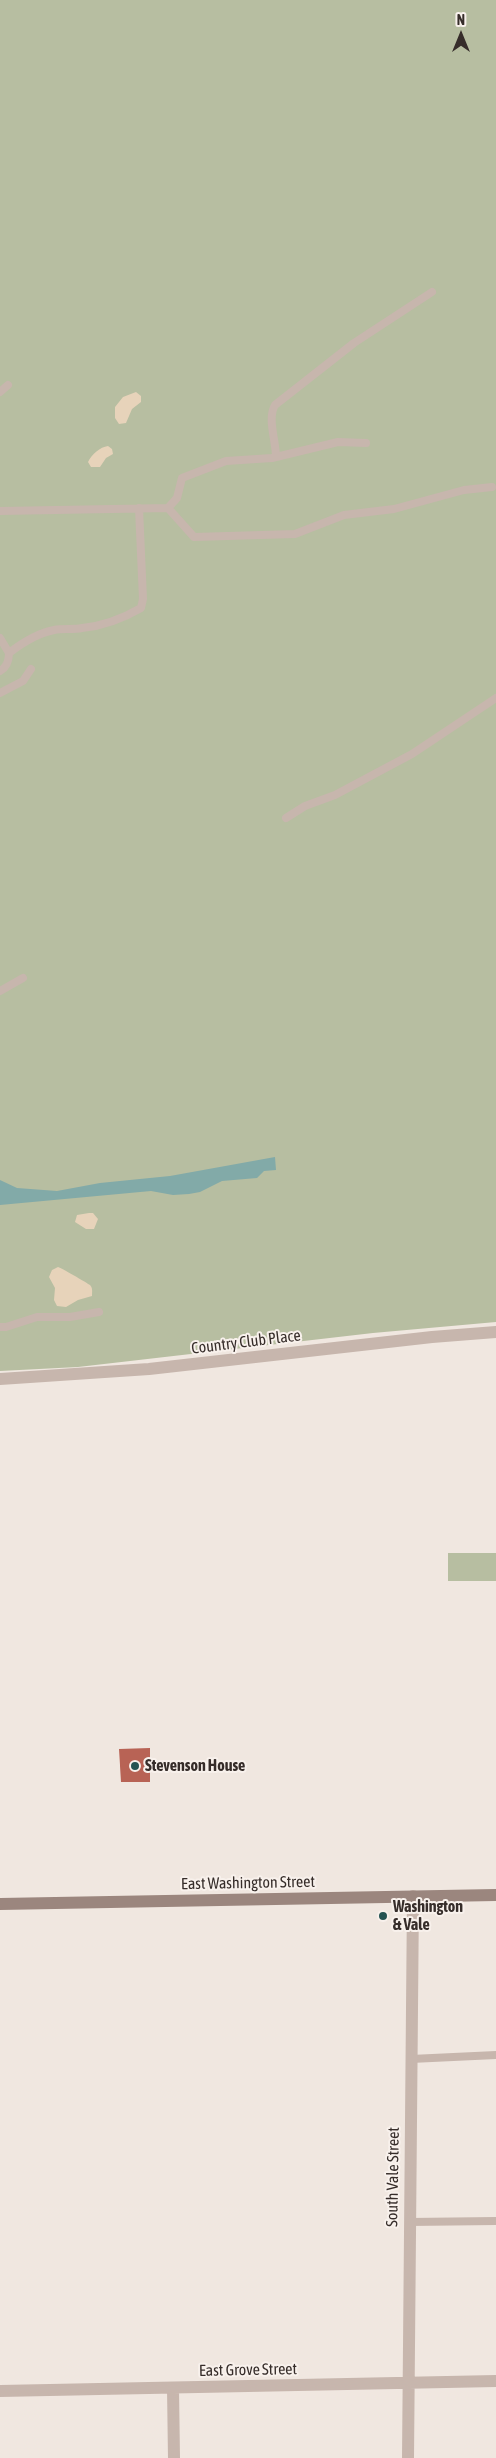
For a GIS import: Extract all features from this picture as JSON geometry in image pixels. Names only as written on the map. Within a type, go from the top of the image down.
[{"type":"main road","name":"East Washington Street","points":[[0,1904],[496,1895]]},
{"type":"street","name":"Country Club Place","points":[[0,1379],[149,1369],[422,1338],[496,1332]]},
{"type":"street","name":"South Vale Street","points":[[408,2458],[407,2382],[413,1896]]},
{"type":"street","name":"East Grove Street","points":[[0,2391],[496,2381]]},
{"type":"street","points":[[173,2388],[174,2458]]},
{"type":"lane","points":[[276,457],[276,444],[270,415],[275,405],[354,343],[432,292]]},
{"type":"lane","points":[[0,392],[8,386]]},
{"type":"lane","points":[[0,511],[168,508],[177,498],[182,478],[193,472],[226,461],[276,457],[338,442],[366,443]]},
{"type":"lane","points":[[168,508],[194,538],[261,537],[295,534],[344,515],[394,509],[464,490],[492,488]]},
{"type":"lane","points":[[9,653],[21,644],[54,630],[81,629],[104,624],[121,619],[140,608],[143,598],[140,508]]},
{"type":"lane","points":[[0,638],[9,653],[9,661],[4,669],[0,671]]},
{"type":"lane","points":[[0,693],[23,681],[31,669]]},
{"type":"lane","points":[[286,818],[305,806],[335,795],[420,750],[465,717],[496,698]]},
{"type":"lane","points":[[0,991],[23,978]]},
{"type":"lane","points":[[0,1327],[6,1327],[30,1318],[99,1312]]},
{"type":"lane","points":[[411,2059],[496,2056]]},
{"type":"lane","points":[[409,2222],[496,2220]]},
{"type":"green space","points":[[0,0],[496,0],[496,1322],[373,1333],[78,1367],[0,1371]]},
{"type":"green space","points":[[448,1553],[496,1553],[496,1581],[448,1581]]},
{"type":"sand","points":[[136,392],[141,396],[141,402],[132,409],[126,423],[119,424],[115,418],[115,407],[123,397]]},
{"type":"sand","points":[[108,446],[112,449],[113,454],[106,458],[100,467],[91,467],[88,462],[92,456],[99,449]]},
{"type":"sand","points":[[93,1213],[98,1219],[94,1229],[86,1229],[75,1222],[77,1215]]},
{"type":"sand","points":[[58,1267],[90,1285],[92,1296],[78,1300],[66,1307],[57,1306],[54,1300],[55,1288],[49,1277],[52,1270]]},
{"type":"water","points":[[275,1157],[276,1170],[264,1171],[257,1178],[222,1181],[200,1192],[189,1194],[173,1195],[151,1191],[0,1205],[0,1180],[17,1188],[57,1191],[100,1183],[170,1176]]},
{"type":"building","name":"Stevenson House","points":[[150,1748],[150,1782],[121,1782],[119,1749]]},
{"type":"place","name":"Stevenson House","points":[[135,1766]]},
{"type":"place","name":"Washington & Vale","points":[[383,1916]]}]
